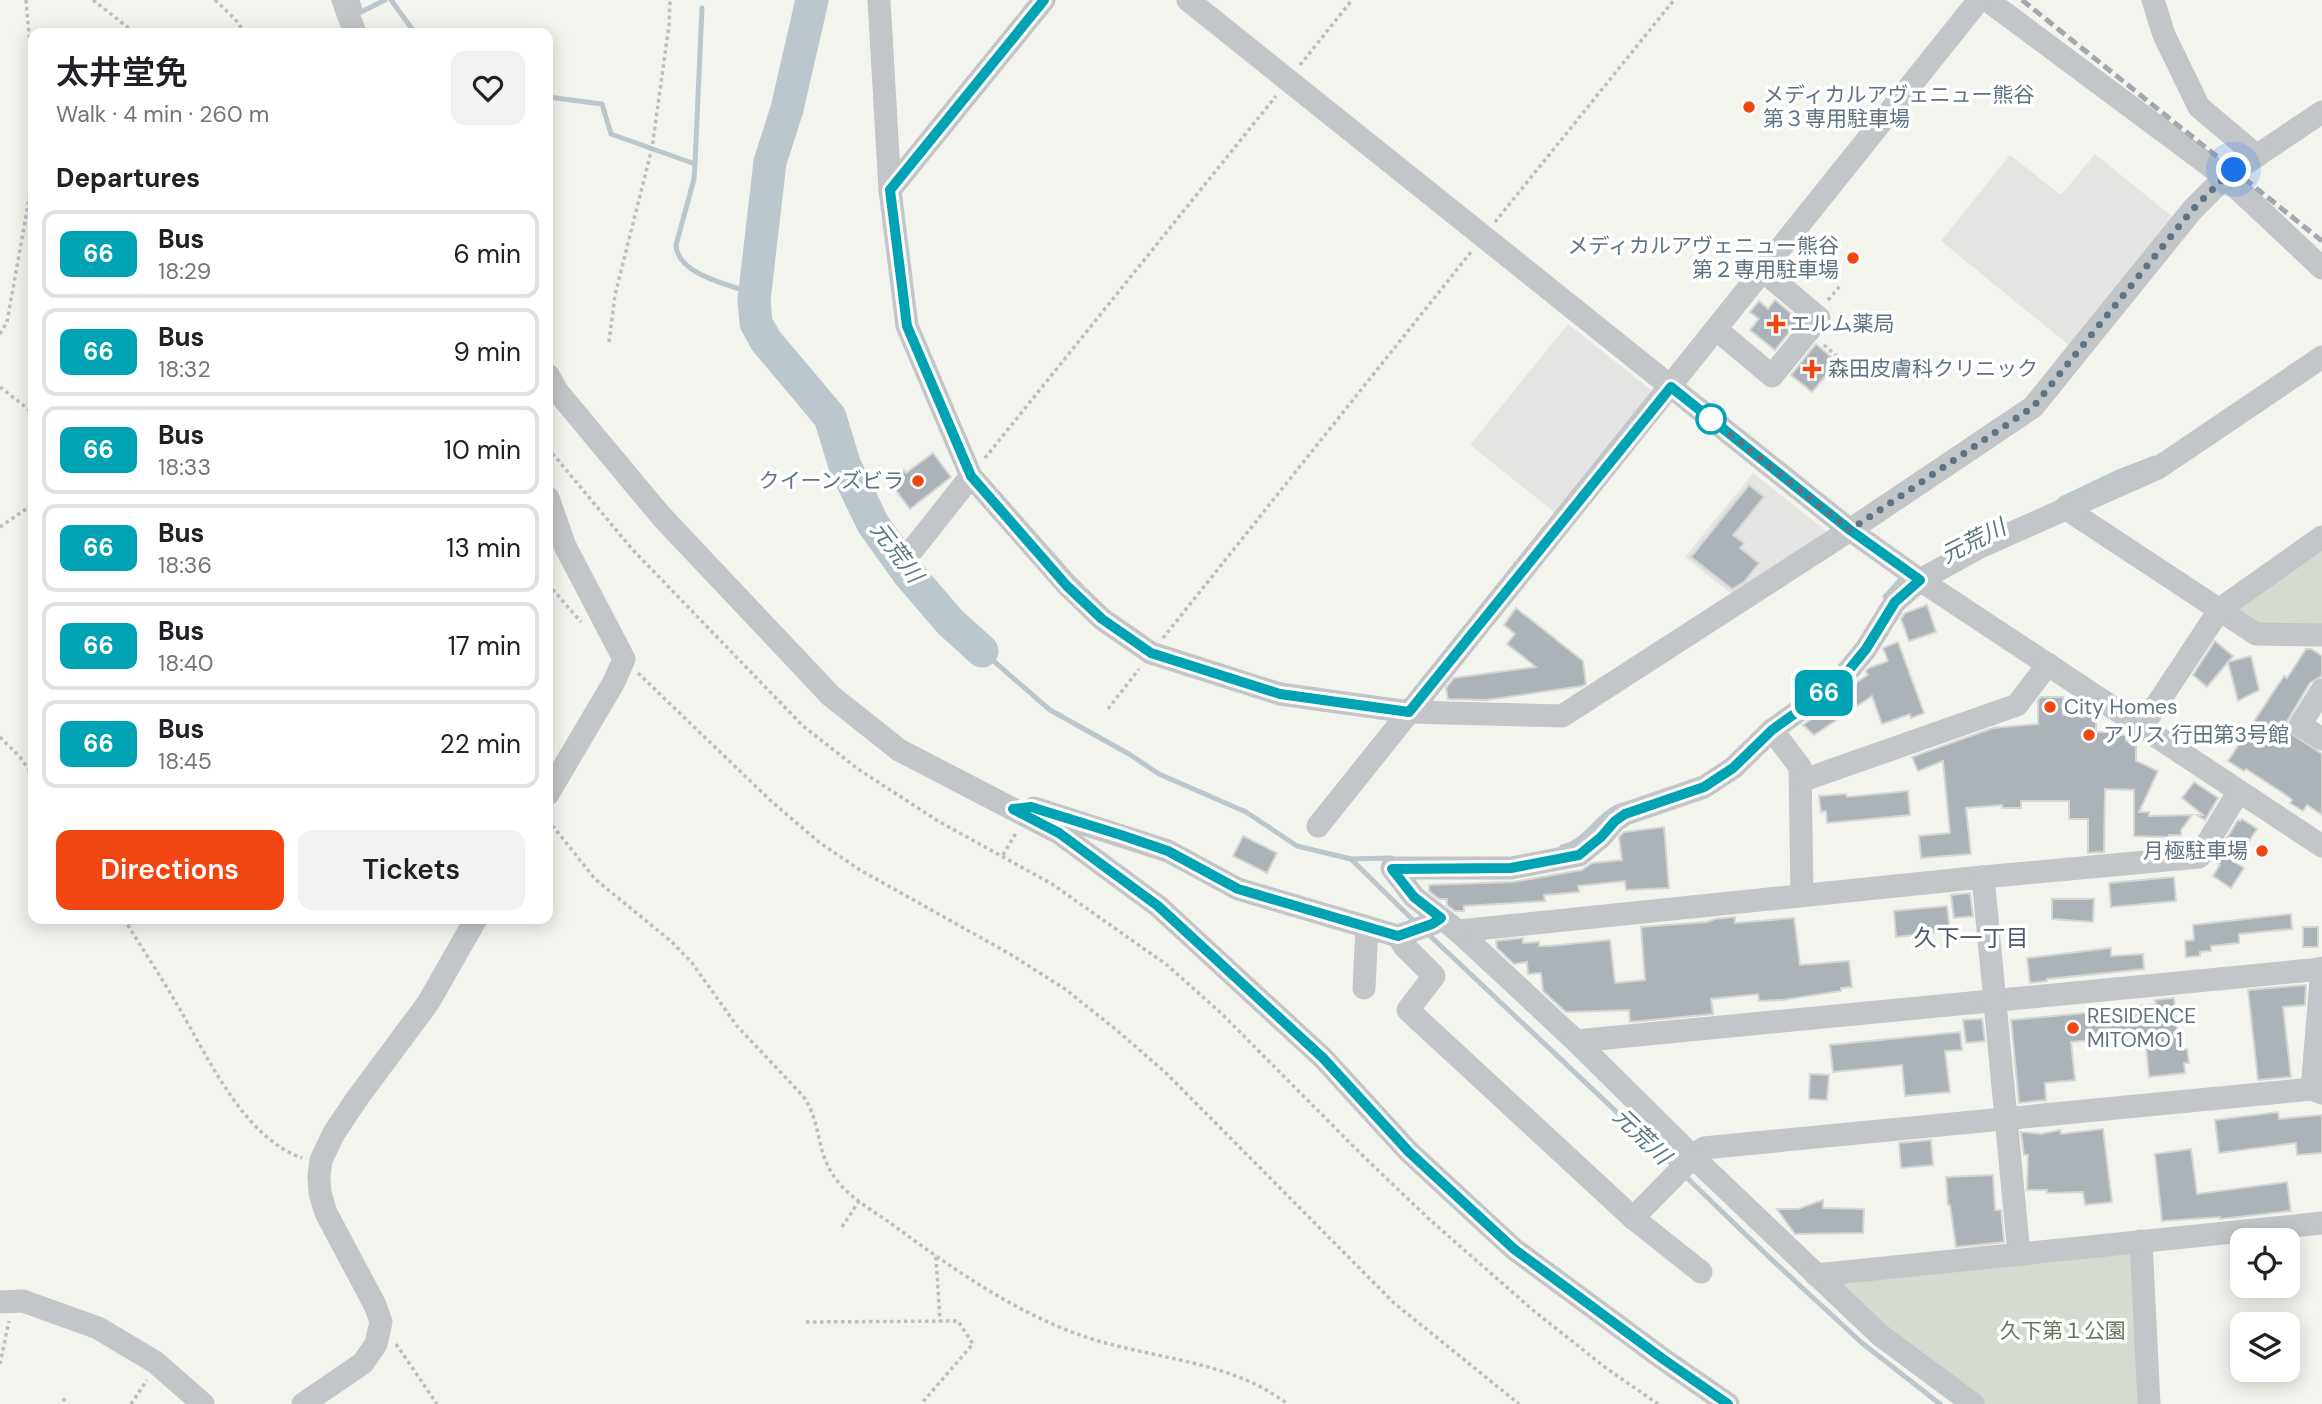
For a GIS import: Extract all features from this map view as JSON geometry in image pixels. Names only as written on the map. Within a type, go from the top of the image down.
[{"type":"street","points":[[343,0],[353,28]]},
{"type":"street","points":[[879,0],[890,190],[907,326],[971,476],[1067,586],[1102,619],[1151,653],[1280,694],[1409,712],[1562,716],[1850,530],[2033,407],[2193,209],[2225,177],[2322,112]]},
{"type":"street","points":[[890,190],[1044,0]]},
{"type":"street","points":[[1188,0],[1850,530],[1920,580],[2322,846]]},
{"type":"street","points":[[1318,826],[1979,0]]},
{"type":"street","points":[[1987,0],[2225,177],[2322,268]]},
{"type":"street","points":[[2153,0],[2164,35],[2199,107],[2257,156]]},
{"type":"street","points":[[1716,329],[1772,376],[1808,332],[1819,318],[1763,271]]},
{"type":"street","points":[[1973,1404],[1880,1335],[1690,1160],[1576,1041],[1414,897],[1392,869],[1511,868],[1579,855],[1625,814],[1704,787],[1733,768],[1772,730],[1839,682],[1866,649],[1895,602],[1920,580],[1980,547],[2158,468],[2322,356]]},
{"type":"street","points":[[553,385],[662,517],[831,696],[899,750],[1059,833],[1168,914],[1323,1058],[1409,1152],[1514,1249],[1728,1404]]},
{"type":"street","points":[[914,548],[971,476]]},
{"type":"street","points":[[2065,508],[2256,634],[2322,635]]},
{"type":"street","points":[[553,512],[565,547],[624,659],[614,682],[553,786]]},
{"type":"street","points":[[2142,727],[2220,608],[2322,537]]},
{"type":"street","points":[[1801,781],[2017,705],[2048,664]]},
{"type":"street","points":[[2322,690],[2300,725],[2322,739]]},
{"type":"street","points":[[1772,730],[1801,767],[1802,894]]},
{"type":"street","points":[[1019,812],[1031,807],[1121,835],[1168,851],[1238,889],[1402,936],[1444,924],[2199,857],[2239,791]]},
{"type":"street","points":[[1983,877],[2019,1254]]},
{"type":"street","points":[[303,1404],[363,1363],[376,1344],[381,1322],[375,1305],[327,1213],[318,1176],[321,1160],[334,1133],[428,1003],[473,924]]},
{"type":"street","points":[[1364,988],[1367,927]]},
{"type":"street","points":[[1402,936],[1404,946],[1434,976],[1408,1010],[1633,1218],[1701,1272]]},
{"type":"street","points":[[1576,1041],[2322,969],[2317,1091],[1704,1148],[1633,1218]]},
{"type":"street","points":[[1816,1275],[2322,1223]]},
{"type":"street","points":[[2141,1241],[2149,1404]]},
{"type":"street","points":[[7,1302],[23,1301],[98,1328],[158,1364],[202,1404]]},
{"type":"path","points":[[26,0],[28,28]]},
{"type":"path","points":[[93,0],[129,28]]},
{"type":"path","points":[[215,0],[241,28]]},
{"type":"path","points":[[609,342],[615,295],[652,148],[670,0]]},
{"type":"path","points":[[971,476],[1352,0]]},
{"type":"path","points":[[1108,709],[1674,0]]},
{"type":"path","points":[[0,334],[7,322],[28,205]]},
{"type":"path","points":[[1808,332],[1844,362]]},
{"type":"path","points":[[0,387],[28,409]]},
{"type":"path","points":[[553,455],[632,549],[803,726],[858,769],[938,821],[1063,891],[1167,965],[1222,1013],[1429,1219],[1534,1311],[1606,1368],[1658,1404]]},
{"type":"path","points":[[0,527],[28,507]]},
{"type":"path","points":[[553,590],[588,631]]},
{"type":"path","points":[[624,659],[771,802],[820,843],[860,870],[1010,954],[1065,989],[1114,1028],[1165,1072],[1394,1303],[1519,1404]]},
{"type":"path","points":[[0,737],[28,768]]},
{"type":"path","points":[[1003,855],[1019,812]]},
{"type":"path","points":[[553,826],[595,879],[692,963],[737,1026],[803,1096],[811,1107],[820,1150],[827,1168],[859,1201],[936,1257],[1002,1298],[1071,1332],[1223,1372],[1247,1380],[1288,1404]]},
{"type":"path","points":[[127,924],[220,1080],[246,1115],[270,1139],[295,1155],[307,1160],[321,1160]]},
{"type":"path","points":[[842,1227],[859,1201]]},
{"type":"path","points":[[936,1257],[940,1321]]},
{"type":"path","points":[[0,1364],[7,1302]]},
{"type":"path","points":[[806,1322],[958,1321],[973,1344],[921,1404]]},
{"type":"path","points":[[381,1322],[437,1404]]},
{"type":"path","points":[[131,1404],[158,1364]]},
{"type":"path","points":[[64,1398],[64,1404]]},
{"type":"shaded area","points":[[2095,154],[2174,218],[2070,346],[1941,241],[2010,155],[2061,195]]},
{"type":"shaded area","points":[[1568,324],[1656,394],[1558,515],[1470,445]]},
{"type":"shaded area","points":[[1753,473],[1831,535],[1735,597],[1685,557]]},
{"type":"green space","points":[[2322,547],[2322,627],[2258,627],[2233,609]]},
{"type":"green space","name":"久下第１公園","points":[[2133,1251],[2141,1404],[1983,1404],[1892,1336],[1832,1281]]},
{"type":"building","name":"エルム薬局","points":[[1775,300],[1799,320],[1775,350],[1750,330],[1759,319],[1750,312],[1759,301],[1768,309]]},
{"type":"building","name":"森田皮膚科クリニック","points":[[1816,344],[1837,362],[1812,392],[1791,375]]},
{"type":"building","name":"クイーンズビラ","points":[[933,453],[951,477],[910,509],[889,481],[904,470],[906,473]]},
{"type":"building","points":[[1749,485],[1764,497],[1733,535],[1744,543],[1740,548],[1759,563],[1743,583],[1732,589],[1691,557]]},
{"type":"building","points":[[1927,605],[1936,632],[1909,641],[1901,619],[1905,613]]},
{"type":"building","points":[[1516,608],[1583,661],[1586,684],[1487,700],[1448,699],[1446,688],[1454,678],[1536,667],[1507,644],[1515,634],[1504,625]]},
{"type":"building","points":[[2215,641],[2233,656],[2207,687],[2193,675]]},
{"type":"building","points":[[1898,642],[1924,713],[1911,718],[1910,714],[1882,724],[1872,696],[1814,735],[1803,725],[1868,675],[1866,671],[1869,668],[1888,661],[1883,648]]},
{"type":"building","points":[[2306,649],[2322,656],[2322,676],[2310,683],[2283,728],[2322,754],[2322,815],[2307,805],[2303,811],[2290,803],[2292,800],[2283,793],[2246,769],[2244,771],[2228,761],[2284,676],[2287,678]]},
{"type":"building","points":[[2251,656],[2259,690],[2238,701],[2228,662]]},
{"type":"building","points":[[2041,697],[2063,697],[2063,715],[2096,715],[2096,732],[2115,732],[2115,735],[2126,735],[2126,741],[2136,742],[2136,761],[2158,771],[2139,812],[2149,812],[2149,816],[2192,815],[2181,830],[2181,835],[2134,836],[2134,790],[2105,789],[2104,852],[2088,853],[2088,819],[2069,819],[2069,801],[2021,801],[2021,808],[2002,808],[2002,805],[1966,808],[1971,854],[1921,858],[1919,836],[1950,833],[1943,761],[1918,771],[1912,757],[1993,728],[2038,724],[2038,700]]},
{"type":"building","points":[[2194,782],[2218,798],[2205,820],[2197,815],[2203,815],[2182,798]]},
{"type":"building","points":[[1908,791],[1910,815],[1827,823],[1826,811],[1821,812],[1819,796],[1846,794],[1847,797]]},
{"type":"building","points":[[2242,819],[2257,829],[2235,862],[2244,868],[2231,888],[2213,876],[2220,865],[2213,861],[2238,820]]},
{"type":"building","points":[[1664,827],[1669,888],[1626,890],[1625,881],[1578,886],[1579,892],[1544,895],[1545,901],[1464,906],[1464,911],[1455,911],[1447,905],[1447,899],[1439,899],[1429,891],[1429,885],[1513,882],[1582,870],[1592,863],[1622,860],[1619,837],[1624,832]]},
{"type":"building","points":[[1243,836],[1277,853],[1267,873],[1233,856]]},
{"type":"building","points":[[2174,877],[2176,901],[2111,907],[2109,883]]},
{"type":"building","points":[[1970,893],[1973,916],[1954,918],[1951,895]]},
{"type":"building","points":[[2052,899],[2094,899],[2093,922],[2052,919]]},
{"type":"building","points":[[1947,906],[1950,931],[1896,937],[1894,911]]},
{"type":"building","points":[[2291,914],[2292,929],[2239,934],[2239,943],[2211,946],[2211,951],[2200,952],[2200,956],[2186,957],[2185,941],[2194,940],[2193,925]]},
{"type":"building","points":[[1735,917],[1735,923],[1794,918],[1800,965],[1849,961],[1852,987],[1782,1000],[1759,1001],[1758,994],[1711,999],[1713,1014],[1630,1022],[1629,1010],[1566,1012],[1543,991],[1541,973],[1528,974],[1527,962],[1514,964],[1497,948],[1496,941],[1523,938],[1523,943],[1539,942],[1539,946],[1549,946],[1610,940],[1615,983],[1645,980],[1641,927]]},
{"type":"building","points":[[2303,927],[2318,927],[2318,947],[2303,947]]},
{"type":"building","points":[[2111,948],[2111,956],[2143,954],[2144,969],[2030,983],[2027,958]]},
{"type":"building","points":[[2306,985],[2305,1005],[2283,1007],[2291,1077],[2258,1080],[2248,990]]},
{"type":"building","points":[[2174,998],[2179,1050],[2187,1049],[2189,1063],[2184,1063],[2185,1073],[2149,1077],[2145,1035],[2071,1042],[2075,1080],[2045,1083],[2046,1100],[2019,1103],[2011,1020],[2139,1008],[2156,1004],[2155,1000]]},
{"type":"building","points":[[1982,1019],[1985,1041],[1966,1043],[1963,1020]]},
{"type":"building","points":[[1960,1032],[1962,1050],[1945,1051],[1950,1092],[1905,1096],[1902,1065],[1833,1072],[1830,1045]]},
{"type":"building","points":[[1810,1074],[1829,1075],[1827,1100],[1809,1099]]},
{"type":"building","points":[[2278,1112],[2279,1119],[2322,1115],[2322,1153],[2297,1155],[2296,1143],[2219,1153],[2215,1120]]},
{"type":"building","points":[[2103,1129],[2112,1202],[2085,1205],[2083,1192],[2047,1193],[2047,1190],[2027,1190],[2028,1155],[2024,1155],[2021,1132],[2041,1134],[2060,1130],[2061,1134]]},
{"type":"building","points":[[1931,1140],[1933,1165],[1901,1168],[1899,1143]]},
{"type":"building","points":[[2191,1149],[2197,1194],[2287,1182],[2291,1211],[2220,1219],[2162,1221],[2155,1154]]},
{"type":"building","points":[[1993,1175],[1995,1210],[2001,1210],[2004,1242],[1956,1247],[1946,1177]]},
{"type":"building","points":[[1823,1200],[1823,1208],[1864,1209],[1863,1233],[1795,1234],[1777,1209],[1798,1209]]},
{"type":"waterway","points":[[357,0],[361,12],[385,0]]},
{"type":"waterway","points":[[391,0],[411,28]]},
{"type":"waterway","name":"元荒川","points":[[812,0],[787,109],[770,162],[754,300],[756,323],[766,341],[830,417],[845,466],[873,524],[908,573],[950,622],[982,651]]},
{"type":"waterway","points":[[695,164],[702,8]]},
{"type":"waterway","points":[[553,98],[602,104],[611,134],[695,164],[694,179],[676,245],[679,255],[685,264],[695,271],[755,294]]},
{"type":"waterway","name":"元荒川","points":[[2061,499],[2154,458]]},
{"type":"waterway","name":"元荒川","points":[[1885,597],[1904,576]]},
{"type":"waterway","name":"元荒川","points":[[982,651],[1050,710],[1159,774],[1246,812],[1297,846],[1351,859],[1392,858]]},
{"type":"waterway","name":"元荒川","points":[[1562,847],[1579,839],[1605,815],[1621,805]]},
{"type":"waterway","name":"元荒川","points":[[1351,859],[1416,923]]},
{"type":"waterway","name":"元荒川","points":[[1426,932],[1676,1168]]},
{"type":"waterway","name":"元荒川","points":[[1683,1174],[1862,1343],[1940,1404]]},
{"type":"railway","points":[[2022,0],[2322,241]]},
{"type":"bus line","name":"66","points":[[1044,0],[890,190],[907,326],[971,476],[1067,586],[1102,619],[1151,653],[1280,694],[1409,712],[1671,387],[1850,530],[1920,580],[1895,602],[1866,649],[1839,682],[1772,730],[1733,768],[1704,787],[1625,814],[1579,855],[1511,868],[1392,869],[1414,897],[1441,918],[1406,935],[1398,936],[1238,889],[1168,851],[1121,835],[1031,807],[1013,809],[1059,833],[1158,906],[1223,963],[1323,1058],[1409,1152],[1514,1249],[1728,1404]]},
{"type":"place","name":"メディカルアヴェニュー熊谷 第３専用駐車場","points":[[1749,107]]},
{"type":"place","name":"メディカルアヴェニュー熊谷 第２専用駐車場","points":[[1853,258]]},
{"type":"place","name":"エルム薬局","points":[[1776,324]]},
{"type":"place","name":"森田皮膚科クリニック","points":[[1812,369]]},
{"type":"place","name":"クイーンズビラ","points":[[918,481]]},
{"type":"place","name":"City Homes","points":[[2050,707]]},
{"type":"place","name":"アリス 行田第3号館","points":[[2089,735]]},
{"type":"place","name":"月極駐車場","points":[[2262,851]]},
{"type":"place","name":"RESIDENCE MITOMO 1","points":[[2073,1028]]},
{"type":"district","name":"久下一丁目","points":[[1971,938]]},
{"type":"route","points":[[1711,419],[1850,530],[2033,407],[2193,209],[2234,170]]}]
